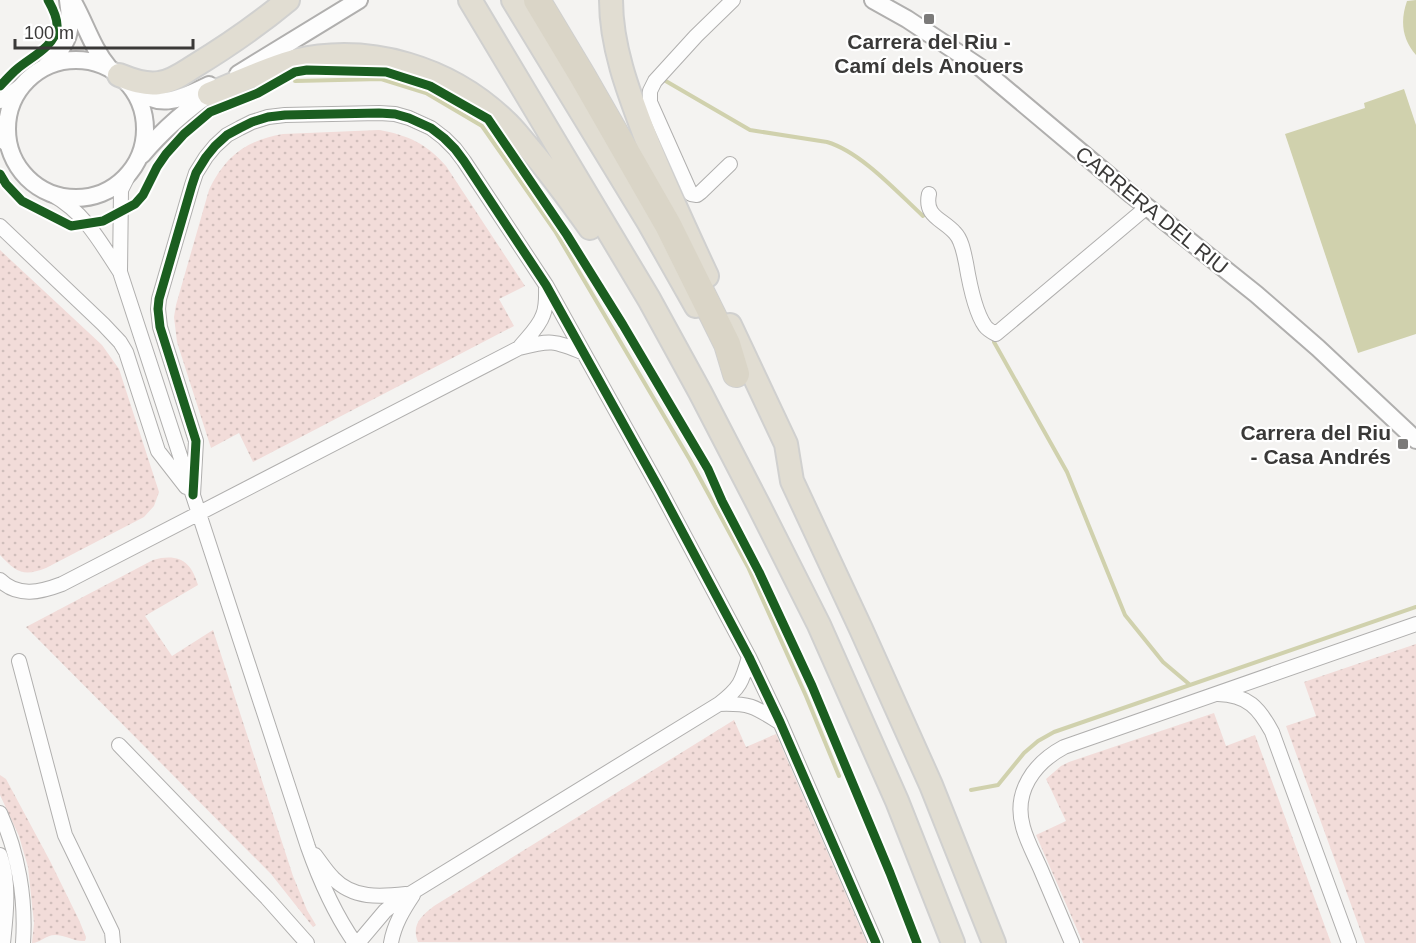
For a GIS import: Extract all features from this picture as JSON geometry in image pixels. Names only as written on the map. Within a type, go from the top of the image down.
[{"type":"highway","points":[[119,76],[142,83],[161,83],[170,80],[247,32],[288,0]]},
{"type":"highway","points":[[470,0],[649,299],[700,392],[819,625],[897,801],[953,943]]},
{"type":"highway","points":[[513,0],[649,223],[736,374],[773,450],[792,481],[931,785],[994,943]]},
{"type":"highway","points":[[537,0],[668,225],[727,344],[736,374]]},
{"type":"highway","points":[[610,0],[614,38],[635,108],[663,180],[786,444],[792,481]]},
{"type":"highway","points":[[209,94],[295,61],[337,54],[379,57],[417,67],[468,91],[506,121],[558,182],[700,392]]},
{"type":"street","points":[[0,101],[43,68],[67,40],[70,0]]},
{"type":"street","points":[[70,0],[80,14],[101,58],[137,96],[145,123],[142,149],[121,190],[120,272]]},
{"type":"street","points":[[53,195],[81,198],[96,196],[110,190],[133,168],[155,139],[177,117],[251,65],[359,0]]},
{"type":"street","points":[[730,164],[701,192],[696,195],[692,194],[650,102],[650,92],[655,81],[733,0]]},
{"type":"street","name":"CARRERA DEL RIU","points":[[873,0],[915,24],[981,68],[1147,207],[1256,294],[1318,348],[1416,440]]},
{"type":"street","points":[[43,68],[76,60],[97,63],[119,76],[146,97],[166,101],[187,95],[251,65]]},
{"type":"street","points":[[21,86],[9,108],[4,142],[20,171],[29,181],[74,209],[88,224],[120,272],[308,847],[330,902],[340,922],[356,943],[385,911],[719,704],[740,686],[749,657]]},
{"type":"street","points":[[193,495],[196,441],[160,327],[158,309],[196,173],[215,146],[227,135],[252,122],[268,117],[379,113],[395,114],[420,122],[444,138],[464,161],[546,285],[584,353],[749,657],[780,722],[876,943]]},
{"type":"street","points":[[929,194],[927,203],[932,214],[957,234],[964,252],[970,284],[981,319],[986,328],[996,334],[1147,207]]},
{"type":"street","points":[[0,226],[120,342],[126,352],[158,451],[193,495]]},
{"type":"street","points":[[519,348],[543,316],[546,285]]},
{"type":"street","points":[[0,580],[12,589],[33,593],[62,584],[519,348],[554,342],[584,353]]},
{"type":"street","points":[[1072,943],[1023,827],[1020,805],[1025,784],[1044,759],[1064,747],[1416,624]]},
{"type":"street","points":[[19,661],[65,835],[113,938],[123,943]]},
{"type":"street","points":[[1215,694],[1229,695],[1248,702],[1262,713],[1272,732],[1348,943]]},
{"type":"street","points":[[719,704],[749,705],[780,722]]},
{"type":"street","points":[[119,745],[267,898],[307,943]]},
{"type":"street","points":[[0,813],[11,839],[19,872],[23,904],[23,943]]},
{"type":"street","points":[[308,847],[334,879],[353,891],[380,897],[414,893]]},
{"type":"street","points":[[0,855],[6,897],[3,943]]},
{"type":"street","points":[[391,943],[397,921],[414,893]]},
{"type":"shaded area","points":[[1416,0],[1416,55],[1405,36],[1403,16],[1407,1]]},
{"type":"shaded area","points":[[1404,89],[1416,125],[1416,334],[1358,353],[1285,134],[1365,108],[1364,103]]},
{"type":"shaded area","points":[[379,130],[399,135],[424,146],[446,166],[525,286],[499,299],[514,326],[253,462],[239,433],[211,448],[177,342],[174,317],[209,190],[215,178],[230,159],[258,140],[283,134]]},
{"type":"shaded area","points":[[0,250],[102,345],[119,369],[159,492],[154,506],[144,517],[46,568],[31,572],[16,569],[0,555]]},
{"type":"shaded area","points":[[175,558],[186,563],[193,572],[198,585],[145,616],[172,656],[213,630],[293,876],[316,925],[313,927],[271,874],[26,627],[153,560]]},
{"type":"shaded area","points":[[1416,644],[1416,943],[1365,943],[1286,726],[1316,716],[1304,682]]},
{"type":"shaded area","points":[[1214,713],[1226,746],[1255,735],[1331,943],[1083,943],[1036,835],[1066,821],[1046,779],[1069,762]]},
{"type":"shaded area","points":[[734,720],[746,747],[776,734],[867,943],[418,942],[416,931],[418,921],[434,906]]},
{"type":"shaded area","points":[[0,775],[6,779],[50,861],[79,920],[86,937],[85,941],[55,935],[32,943],[34,923],[28,867],[19,836],[0,795]]},
{"type":"waterway","points":[[295,81],[381,79],[426,93],[482,126],[555,231],[690,460],[748,567],[839,776]]},
{"type":"waterway","points":[[664,80],[750,130],[827,142],[840,147],[865,163],[923,216]]},
{"type":"waterway","points":[[994,342],[1067,472],[1125,615],[1163,662],[1189,684]]},
{"type":"waterway","points":[[971,790],[998,785],[1024,753],[1038,741],[1054,732],[1416,607]]},
{"type":"cycle path","points":[[0,86],[17,69],[47,46],[55,35],[57,21],[48,0]]},
{"type":"cycle path","points":[[0,174],[22,201],[71,226],[103,221],[135,204],[143,195],[166,154],[184,134],[210,112],[258,93],[295,72],[307,70],[386,72],[430,86],[488,119],[567,235],[708,469],[812,686],[917,943]]},
{"type":"cycle path","points":[[193,495],[196,441],[160,327],[158,309],[192,185],[206,157],[227,135],[252,122],[268,117],[395,114],[431,128],[444,138],[464,161],[546,285],[660,490],[749,657],[780,722],[876,943]]},
{"type":"place","name":"Carrera del Riu - Camí dels Anouers","points":[[929,19]]},
{"type":"place","name":"Carrera del Riu - Casa Andrés","points":[[1403,444]]}]
